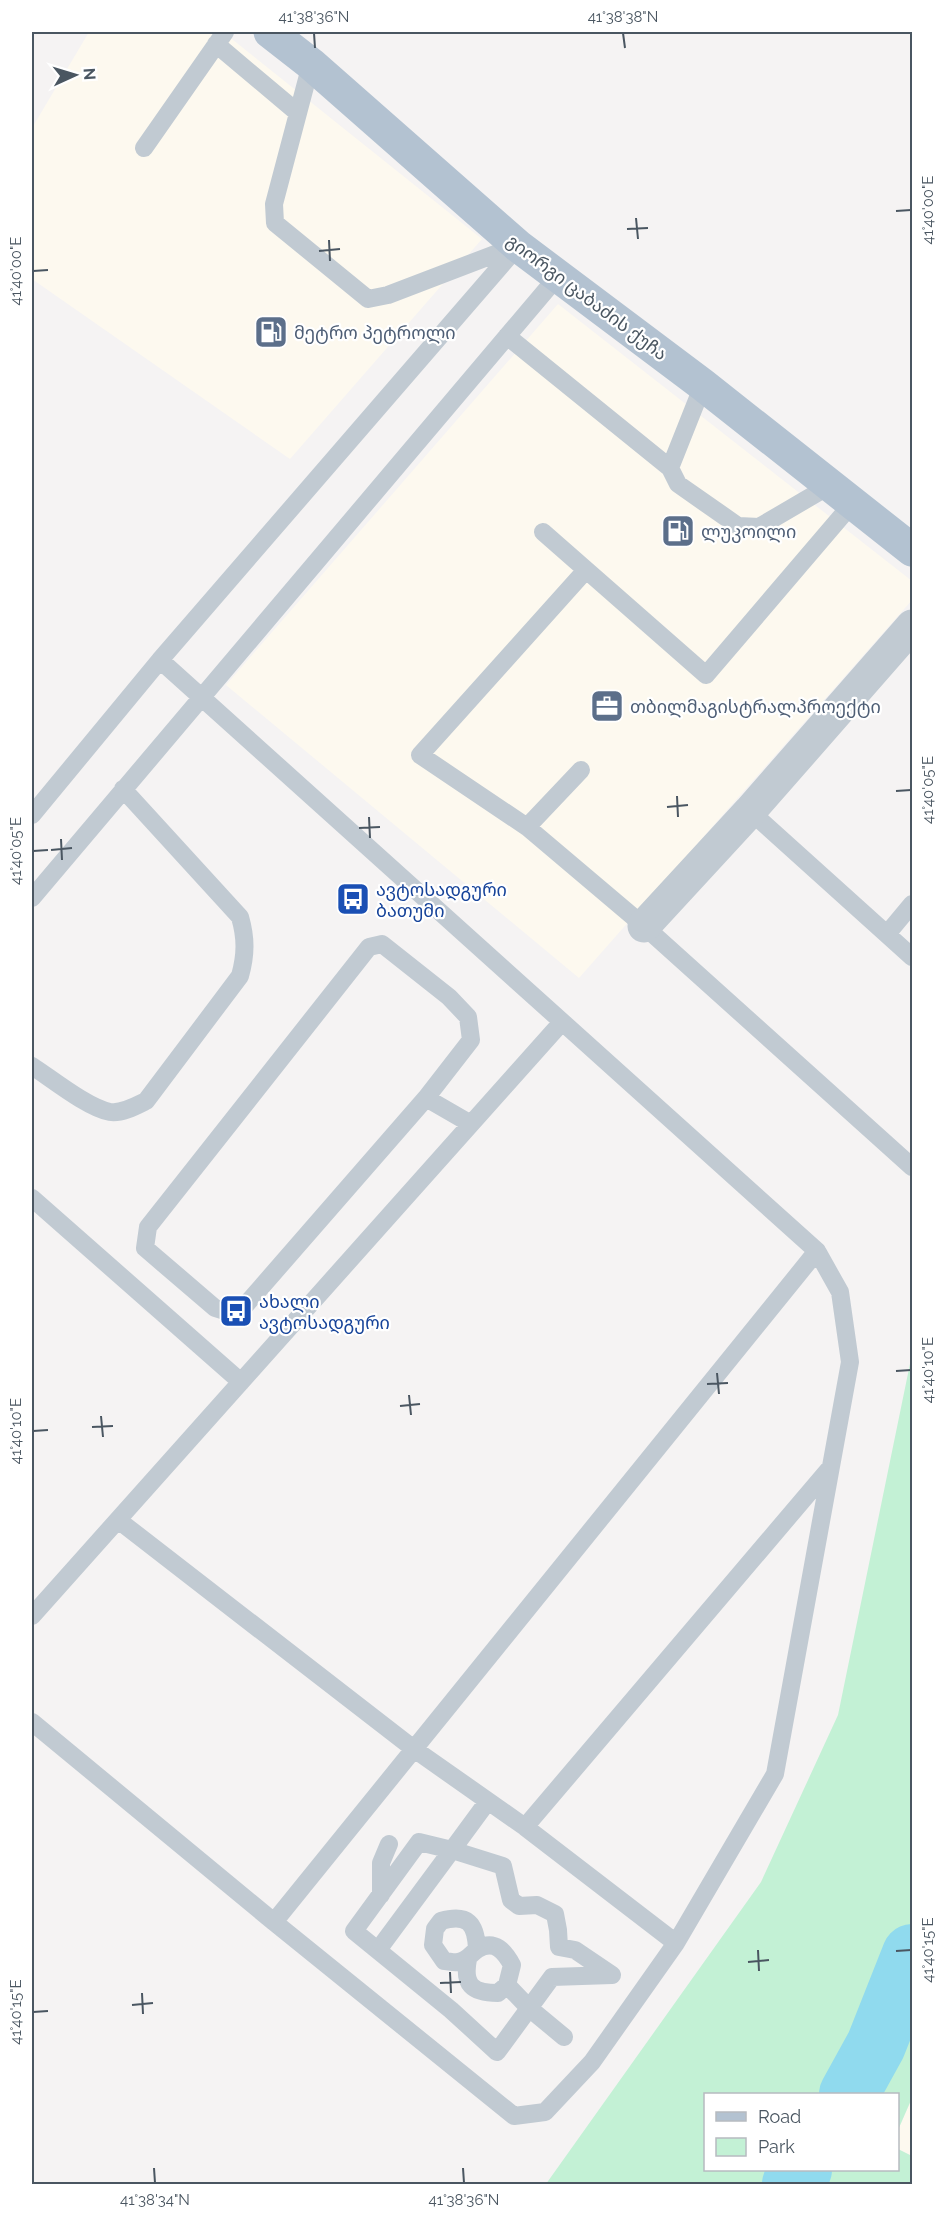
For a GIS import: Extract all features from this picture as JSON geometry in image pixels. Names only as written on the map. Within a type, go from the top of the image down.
[{"type":"main road","name":"გიორგი ცაბაძის ქუჩა","points":[[270,32],[311,64],[518,246],[703,385],[912,550]]},
{"type":"street","points":[[644,926],[750,811],[912,626]]},
{"type":"lane","points":[[144,148],[220,38],[298,113]]},
{"type":"lane","points":[[311,64],[273,204],[275,223],[368,299],[388,295],[518,246]]},
{"type":"lane","points":[[32,815],[160,660],[518,246]]},
{"type":"lane","points":[[32,898],[200,696],[558,276]]},
{"type":"lane","points":[[507,336],[670,468],[678,484],[738,526],[759,527],[840,495]]},
{"type":"lane","points":[[670,468],[703,385]]},
{"type":"lane","points":[[543,532],[706,675],[840,495]]},
{"type":"lane","points":[[586,570],[420,755],[527,827],[644,926],[912,1167]]},
{"type":"lane","points":[[32,1722],[514,2116],[545,2112],[592,2062],[676,1943],[775,1774],[850,1362],[840,1292],[817,1251],[160,660]]},
{"type":"lane","points":[[527,827],[581,770]]},
{"type":"lane","points":[[32,1066],[91,1105],[111,1113],[131,1108],[146,1101],[240,976],[246,953],[245,934],[240,917],[123,789]]},
{"type":"lane","points":[[750,811],[912,957]]},
{"type":"lane","points":[[887,934],[912,904]]},
{"type":"lane","points":[[382,944],[449,997],[468,1017],[471,1040],[426,1098],[243,1308],[231,1313],[215,1308],[146,1248],[148,1227],[369,947],[382,944]]},
{"type":"lane","points":[[32,1616],[562,1022]]},
{"type":"lane","points":[[426,1098],[471,1124]]},
{"type":"lane","points":[[32,1198],[241,1382]]},
{"type":"lane","points":[[274,1922],[817,1251]]},
{"type":"lane","points":[[525,1827],[831,1466]]},
{"type":"lane","points":[[118,1520],[414,1749],[525,1827],[676,1943]]},
{"type":"lane","points":[[378,1950],[488,1801]]},
{"type":"lane","points":[[419,1842],[452,1850],[503,1866],[511,1899],[519,1906],[537,1905],[555,1914],[559,1947],[575,1950],[612,1975],[552,1977],[497,2052],[451,2010],[354,1931],[419,1842]]},
{"type":"lane","points":[[381,1895],[381,1863],[389,1844]]},
{"type":"lane","points":[[487,1946],[496,1947],[505,1952],[512,1965],[507,1985],[498,1993],[484,1993],[471,1986],[465,1974],[473,1954],[487,1946]]},
{"type":"lane","points":[[507,1985],[529,2008],[564,2037]]},
{"type":"shaded area","points":[[89,32],[223,32],[482,239],[290,459],[32,279],[32,128]]},
{"type":"shaded area","points":[[558,304],[912,581],[912,600],[579,978],[226,685]]},
{"type":"shaded area","points":[[912,2098],[912,2156],[899,2150],[899,2128]]},
{"type":"green space","points":[[912,1354],[912,2098],[899,2128],[899,2093],[704,2093],[704,2171],[899,2171],[899,2150],[912,2156],[912,2184],[546,2184],[761,1882],[838,1715]]},
{"type":"waterway","points":[[850,2093],[876,2045],[912,1954]]},
{"type":"waterway","points":[[792,2184],[801,2171]]},
{"type":"place","name":"მეტრო პეტროლი","points":[[271,332]]},
{"type":"place","name":"ლუკოილი","points":[[678,531]]},
{"type":"place","name":"თბილმაგისტრალპროექტი","points":[[607,706]]},
{"type":"place","name":"ავტოსადგური ბათუმი","points":[[353,899]]},
{"type":"place","name":"ახალი ავტოსადგური","points":[[236,1311]]}]
